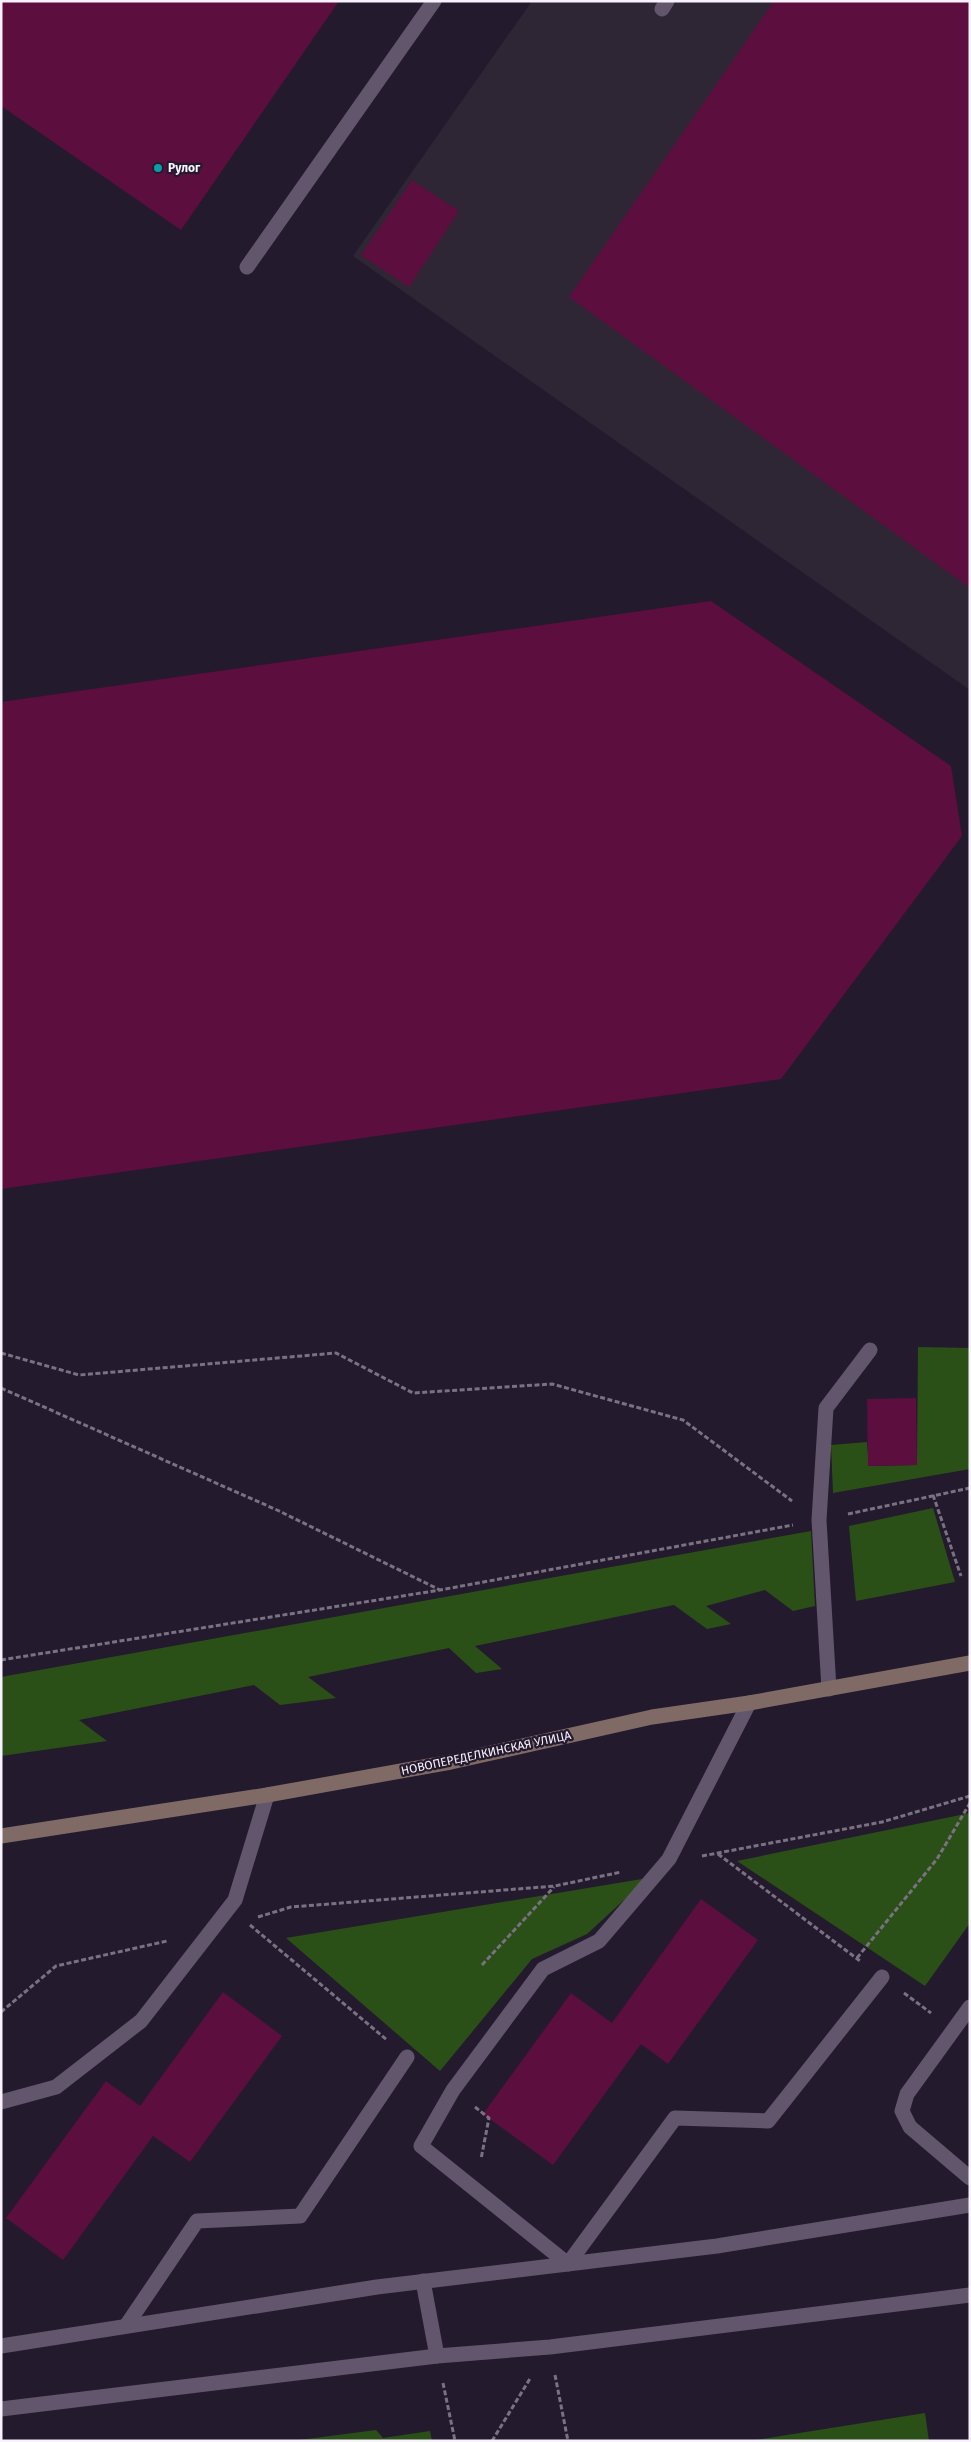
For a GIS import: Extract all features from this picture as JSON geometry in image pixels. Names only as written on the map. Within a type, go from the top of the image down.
[{"type":"main road","name":"НОВОПЕРЕДЕЛКИНСКАЯ УЛИЦА","points":[[1,1836],[267,1795],[451,1762],[652,1717],[749,1703],[970,1663]]},
{"type":"street","points":[[247,267],[434,1]]},
{"type":"street","points":[[829,1689],[819,1520],[826,1408],[870,1350]]},
{"type":"street","points":[[568,2264],[421,2146],[453,2090],[543,1970],[599,1941],[670,1859],[749,1703]]},
{"type":"street","points":[[1,2102],[56,2086],[141,2022],[235,1900],[267,1795]]},
{"type":"street","points":[[568,2264],[675,2118],[768,2121],[882,1977]]},
{"type":"street","points":[[970,2007],[907,2094],[902,2111],[910,2127],[970,2178]]},
{"type":"street","points":[[126,2326],[197,2221],[300,2216],[407,2057]]},
{"type":"street","points":[[1,2346],[423,2281],[717,2246],[970,2205]]},
{"type":"street","points":[[423,2281],[437,2356]]},
{"type":"street","points":[[1,2409],[437,2356],[550,2347],[970,2295]]},
{"type":"path","points":[[1,1353],[79,1375],[336,1353],[413,1393],[552,1384],[683,1420],[819,1520]]},
{"type":"path","points":[[1,1388],[277,1510],[440,1590]]},
{"type":"path","points":[[1,1660],[440,1590],[819,1520],[970,1488]]},
{"type":"path","points":[[933,1496],[961,1576]]},
{"type":"path","points":[[670,1859],[718,1854],[882,1822],[970,1796]]},
{"type":"path","points":[[857,1958],[937,1859],[970,1803]]},
{"type":"path","points":[[718,1854],[953,2030]]},
{"type":"path","points":[[407,2057],[246,1921],[291,1907],[555,1886],[623,1872]]},
{"type":"path","points":[[482,1965],[555,1886]]},
{"type":"path","points":[[1,2012],[56,1966],[213,1930]]},
{"type":"path","points":[[453,2090],[489,2118],[476,2189]]},
{"type":"path","points":[[492,2441],[550,2347]]},
{"type":"path","points":[[550,2347],[568,2441]]},
{"type":"path","points":[[437,2356],[455,2441]]},
{"type":"shaded area","points":[[532,1],[970,1],[970,690],[353,256]]},
{"type":"green space","points":[[918,1347],[970,1348],[970,1469],[833,1493],[831,1445],[867,1442],[869,1466],[917,1465]]},
{"type":"green space","points":[[933,1508],[955,1582],[856,1601],[849,1526]]},
{"type":"green space","points":[[811,1531],[815,1606],[793,1611],[765,1590],[706,1606],[731,1624],[707,1629],[674,1605],[475,1646],[502,1669],[476,1673],[449,1648],[308,1677],[336,1698],[280,1705],[254,1685],[79,1720],[107,1741],[1,1756],[1,1677]]},
{"type":"green space","points":[[970,1813],[970,1923],[925,1986],[737,1861]]},
{"type":"green space","points":[[648,1878],[587,1934],[532,1959],[440,2071],[286,1938]]},
{"type":"green space","points":[[925,2413],[929,2441],[750,2441]]},
{"type":"green space","points":[[376,2430],[383,2438],[430,2431],[432,2441],[292,2441]]},
{"type":"building","name":"Рулог","points":[[1,1],[339,1],[181,230],[1,106]]},
{"type":"building","points":[[774,1],[970,1],[970,588],[569,297]]},
{"type":"building","points":[[412,180],[459,211],[409,287],[361,255]]},
{"type":"building","points":[[711,601],[951,766],[962,836],[781,1079],[1,1189],[1,702]]},
{"type":"building","points":[[916,1398],[917,1465],[868,1466],[867,1399]]},
{"type":"building","points":[[701,1899],[758,1940],[668,2064],[641,2044],[553,2165],[483,2114],[571,1993],[612,2023]]},
{"type":"building","points":[[223,1992],[282,2036],[190,2162],[153,2136],[63,2260],[6,2218],[106,2081],[140,2106]]},
{"type":"place","name":"Рулог","points":[[158,168]]}]
